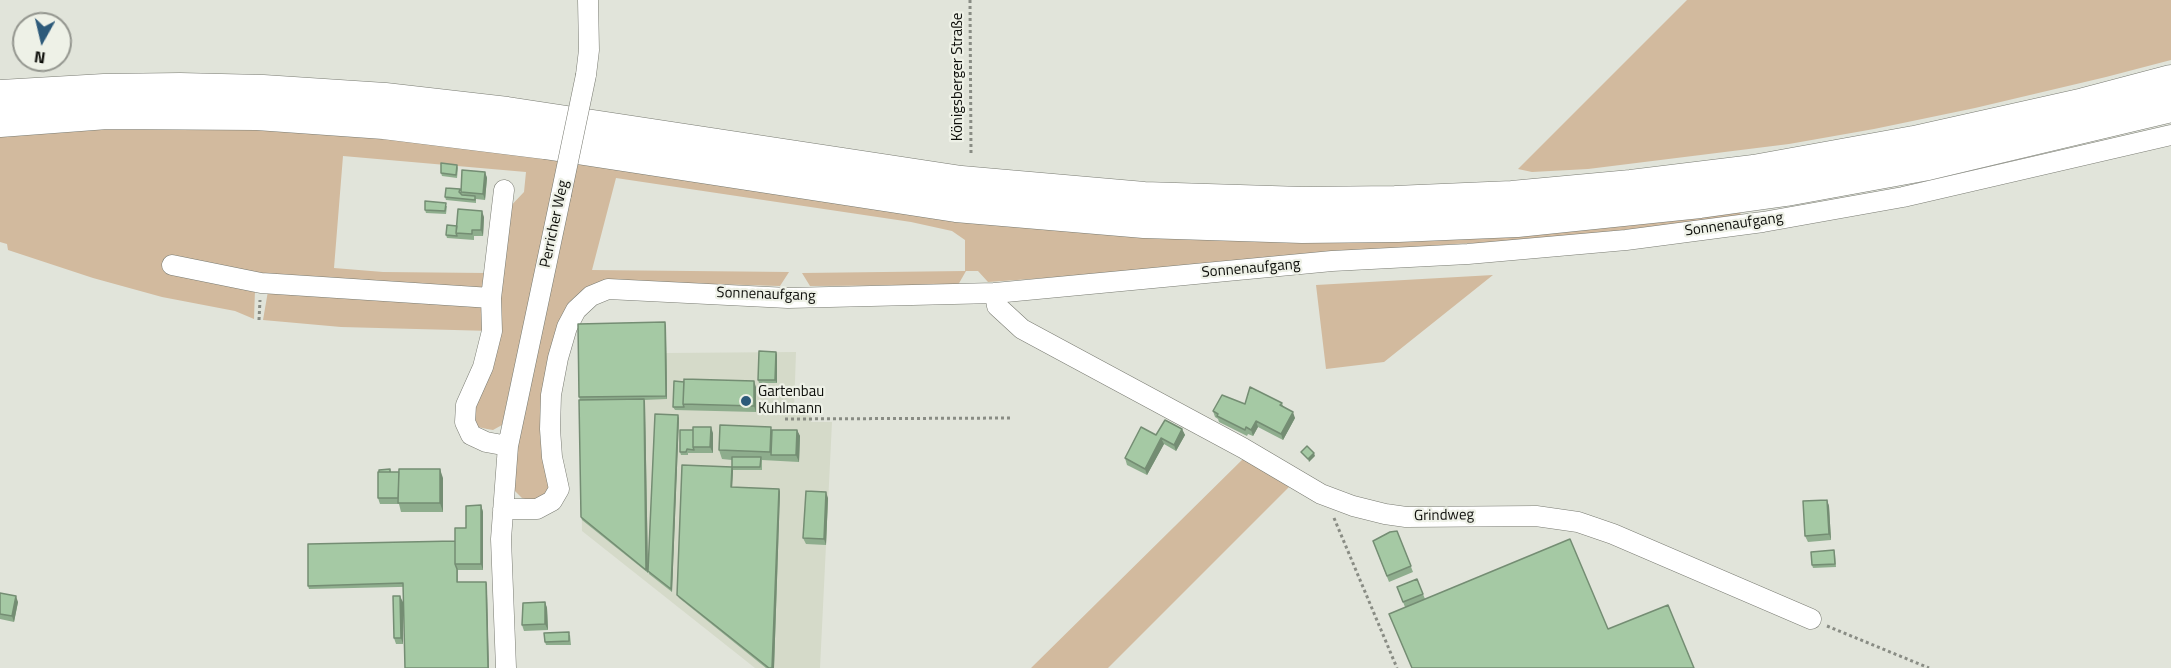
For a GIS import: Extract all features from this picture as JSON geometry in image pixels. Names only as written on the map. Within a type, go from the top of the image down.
[{"type":"main road","points":[[0,96],[104,90],[180,89],[263,91],[385,99],[507,113],[961,182],[1144,198],[1303,203],[1512,197],[1704,178],[1804,163],[1914,142],[2171,81]]},
{"type":"main road","points":[[0,121],[107,114],[257,114],[384,123],[545,143],[966,207],[1144,222],[1302,227],[1517,221],[1627,211],[1721,199],[1797,188],[1928,164],[2171,106]]},
{"type":"street","name":"Perricher Weg","points":[[506,668],[501,539],[508,446],[586,75],[589,50],[588,0]]},
{"type":"street","name":"Sonnenaufgang","points":[[503,509],[537,509],[552,501],[559,489],[552,457],[550,429],[551,395],[558,358],[567,327],[576,310],[591,296],[608,289],[788,298],[995,293],[1332,261],[1468,254],[1614,241],[1763,222],[1903,198],[2171,135]]},
{"type":"street","points":[[504,190],[491,298],[492,332],[483,367],[466,405],[465,422],[471,435],[486,442],[508,446]]},
{"type":"street","points":[[172,265],[261,283],[491,298]]},
{"type":"street","name":"Grindweg","points":[[995,293],[997,306],[1006,317],[1022,329],[1243,448],[1321,494],[1353,506],[1406,517],[1516,515],[1551,517],[1578,522],[1613,534],[1811,619]]},
{"type":"path","name":"Königsberger Straße","points":[[970,0],[971,154]]},
{"type":"path","points":[[785,419],[1012,418]]},
{"type":"path","points":[[1321,494],[1339,527],[1397,668]]},
{"type":"path","points":[[1811,619],[1929,668]]},
{"type":"shaded area","points":[[1687,0],[2171,0],[2171,60],[1975,108],[1789,144],[1588,169],[1532,172],[1518,169]]},
{"type":"shaded area","points":[[61,127],[292,127],[560,156],[502,425],[493,430],[478,427],[472,421],[505,212],[524,192],[526,172],[343,156],[334,268],[383,272],[486,273],[483,288],[255,290],[254,319],[235,311],[162,297],[93,278],[8,250],[7,244],[0,242],[0,132]]},
{"type":"shaded area","points":[[578,160],[1740,209],[1741,218],[1526,241],[1454,244],[988,282],[978,271],[966,271],[958,285],[810,286],[802,273],[965,271],[965,240],[952,231],[911,222],[616,178],[592,270],[789,272],[780,286],[608,281],[595,284],[544,386],[540,419],[541,446],[550,474],[548,492],[535,500],[529,500],[522,498],[511,487],[514,451]]},
{"type":"shaded area","points":[[1493,275],[1384,362],[1326,369],[1316,285]]},
{"type":"shaded area","points":[[268,291],[491,304],[492,331],[341,327],[263,320]]},
{"type":"shaded area","points":[[666,326],[666,353],[796,352],[794,411],[811,416],[811,422],[832,422],[820,668],[755,668],[582,531],[579,327]]},
{"type":"shaded area","points":[[1246,456],[1292,484],[1108,668],[1031,668]]},
{"type":"building","points":[[441,163],[457,165],[456,175],[441,173]]},
{"type":"building","points":[[462,170],[485,172],[483,194],[461,192]]},
{"type":"building","points":[[446,188],[460,189],[459,192],[462,195],[475,196],[475,200],[445,197]]},
{"type":"building","points":[[425,201],[446,203],[445,211],[425,210]]},
{"type":"building","points":[[458,209],[482,211],[481,230],[472,230],[472,234],[456,233]]},
{"type":"building","points":[[447,225],[457,226],[457,236],[446,235]]},
{"type":"building","points":[[665,322],[666,396],[579,397],[578,324]]},
{"type":"building","points":[[759,351],[776,352],[775,380],[758,380]]},
{"type":"building","points":[[684,379],[754,381],[754,406],[683,404]]},
{"type":"building","points":[[674,381],[684,382],[684,407],[673,407]]},
{"type":"building","points":[[1250,387],[1282,403],[1280,405],[1293,412],[1281,434],[1256,421],[1251,430],[1246,427],[1245,430],[1217,416],[1218,414],[1213,411],[1222,395],[1245,404]]},
{"type":"building","points":[[644,399],[646,570],[581,517],[579,400]]},
{"type":"building","points":[[655,414],[678,415],[671,589],[648,571]]},
{"type":"building","points":[[1165,420],[1182,429],[1174,445],[1161,438],[1145,469],[1125,458],[1141,427],[1156,435]]},
{"type":"building","points":[[720,425],[771,427],[770,452],[719,450]]},
{"type":"building","points":[[693,427],[711,427],[710,447],[693,447]]},
{"type":"building","points":[[680,430],[693,430],[694,450],[687,449],[686,452],[680,452]]},
{"type":"building","points":[[772,430],[797,430],[796,455],[771,455]]},
{"type":"building","points":[[1307,446],[1314,453],[1308,459],[1301,452]]},
{"type":"building","points":[[732,457],[761,457],[760,467],[732,467]]},
{"type":"building","points":[[682,465],[732,467],[731,487],[779,489],[772,668],[769,668],[677,595]]},
{"type":"building","points":[[390,469],[390,472],[379,472],[379,470]]},
{"type":"building","points":[[399,469],[440,469],[440,503],[398,503]]},
{"type":"building","points":[[378,472],[399,472],[398,498],[378,498]]},
{"type":"building","points":[[806,491],[826,492],[824,539],[803,538]]},
{"type":"building","points":[[1827,500],[1829,534],[1805,536],[1803,501]]},
{"type":"building","points":[[481,505],[481,564],[455,564],[455,528],[466,528],[466,506]]},
{"type":"building","points":[[1397,531],[1411,566],[1387,576],[1373,541]]},
{"type":"building","points":[[1570,539],[1608,629],[1668,605],[1694,668],[1412,668],[1389,614]]},
{"type":"building","points":[[455,541],[457,582],[486,582],[488,668],[405,668],[403,583],[308,586],[308,544]]},
{"type":"building","points":[[1834,550],[1835,564],[1812,565],[1811,552]]},
{"type":"building","points":[[1417,579],[1423,594],[1403,602],[1397,587]]},
{"type":"building","points":[[0,593],[16,596],[12,616],[0,614]]},
{"type":"building","points":[[393,596],[400,596],[401,638],[394,638]]},
{"type":"building","points":[[545,602],[545,624],[522,625],[523,603]]},
{"type":"building","points":[[569,632],[569,641],[545,642],[544,633]]},
{"type":"place","name":"Gartenbau Kuhlmann","points":[[746,401]]}]
